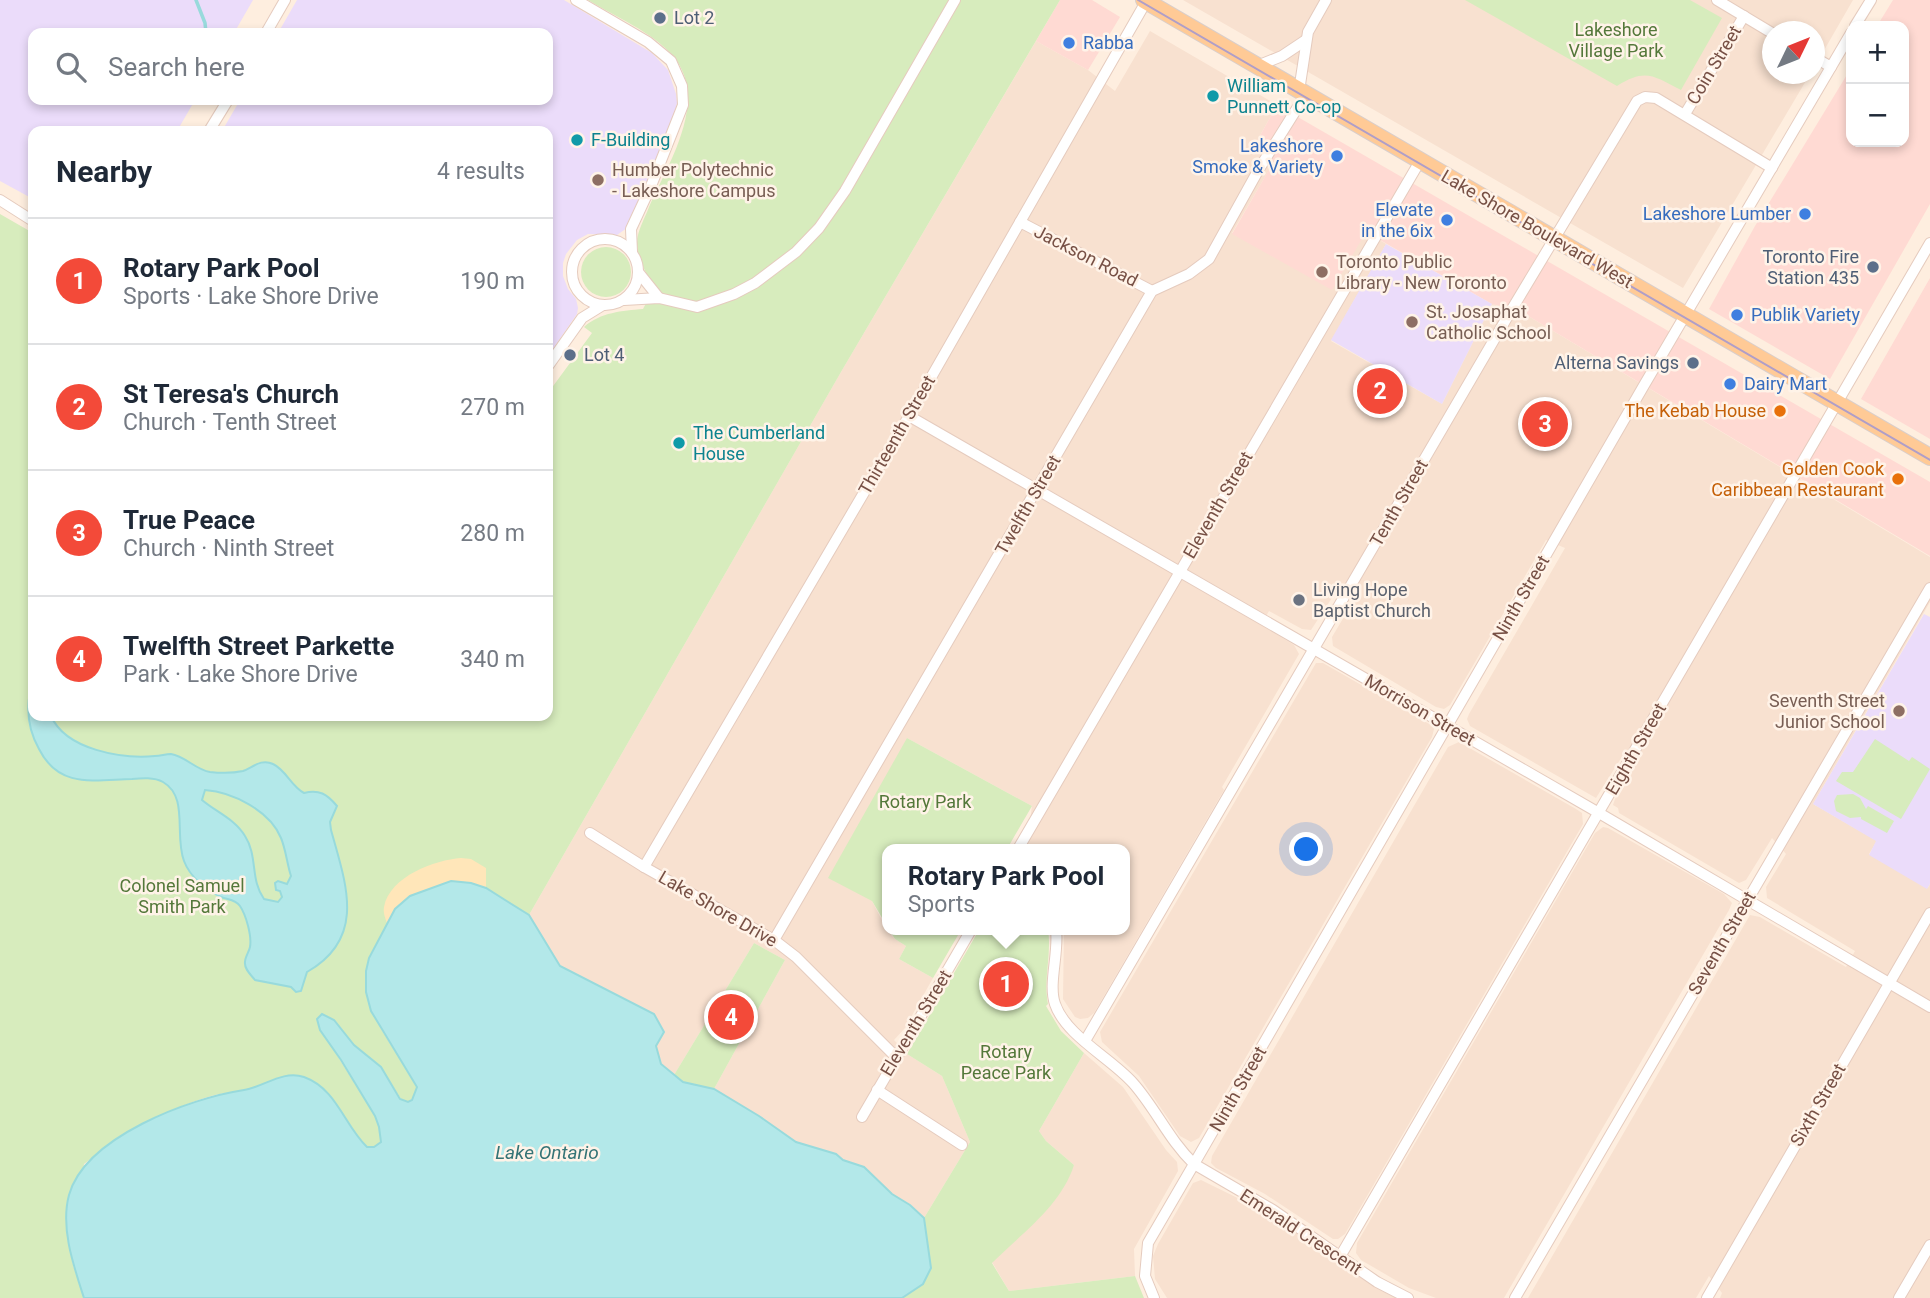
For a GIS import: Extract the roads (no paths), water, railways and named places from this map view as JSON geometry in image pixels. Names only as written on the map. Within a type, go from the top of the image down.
[{"type":"main road","name":"Lake Shore Boulevard West","points":[[1145,0],[1930,457]]},
{"type":"street","points":[[269,28],[285,0]]},
{"type":"street","points":[[576,0],[648,41],[671,61],[681,86],[683,105],[651,187],[631,229],[632,252]]},
{"type":"street","points":[[553,359],[582,318],[603,305],[624,300],[659,298],[697,307],[755,283],[796,252],[818,228],[845,191],[956,0]]},
{"type":"street","name":"Thirteenth Street","points":[[644,867],[909,416],[1145,0]]},
{"type":"street","points":[[1152,290],[1189,274],[1209,259],[1302,92],[1308,32],[1326,0]]},
{"type":"street","points":[[1717,0],[1762,27]]},
{"type":"street","points":[[1859,21],[1871,0]]},
{"type":"street","name":"Coin Street","points":[[1685,114],[1744,16]]},
{"type":"street","points":[[1258,66],[1282,56],[1306,40]]},
{"type":"street","name":"Ninth Street","points":[[1194,1164],[1846,42]]},
{"type":"street","points":[[1825,63],[1832,67]]},
{"type":"street","name":"Tenth Street","points":[[1085,1041],[1637,101],[1645,97],[1656,98],[1772,168]]},
{"type":"street","points":[[212,126],[225,105]]},
{"type":"street","name":"Eleventh Street","points":[[1021,844],[1420,161]]},
{"type":"street","points":[[0,200],[28,218]]},
{"type":"street","name":"Jackson Road","points":[[1020,222],[1152,290]]},
{"type":"street","points":[[614,240],[631,229]]},
{"type":"street","points":[[603,305],[583,297],[573,278],[572,267],[576,256],[592,241],[614,240],[624,244],[632,252],[639,273],[637,284],[624,300]]},
{"type":"street","name":"Eighth Street","points":[[1341,1255],[1930,243]]},
{"type":"street","points":[[639,273],[659,298]]},
{"type":"street","name":"Twelfth Street","points":[[774,940],[1152,290]]},
{"type":"street","points":[[582,318],[583,297]]},
{"type":"street","name":"Morrison Street","points":[[909,416],[1038,488],[1930,1007]]},
{"type":"street","name":"Seventh Street","points":[[1515,1298],[1930,588]]},
{"type":"street","name":"Lake Shore Drive","points":[[590,833],[644,867],[774,940],[796,957],[896,1057]]},
{"type":"street","name":"Sixth Street","points":[[1707,1298],[1930,913]]},
{"type":"street","name":"Eleventh Street","points":[[862,1117],[968,935]]},
{"type":"street","points":[[1056,935],[1053,1000],[1061,1015],[1085,1041],[1133,1083],[1172,1140],[1194,1164],[1148,1242],[1145,1276],[1154,1298]]},
{"type":"street","points":[[877,1090],[962,1145]]},
{"type":"street","name":"Emerald Crescent","points":[[1194,1164],[1273,1210],[1377,1282],[1408,1298]]},
{"type":"street","points":[[1899,1298],[1930,1245]]},
{"type":"water","points":[[30,721],[54,721],[69,737],[96,750],[142,757],[171,754],[205,771],[239,772],[269,762],[278,767],[304,793],[318,792],[333,802],[337,806],[330,822],[346,890],[345,926],[338,943],[326,958],[307,972],[301,991],[296,992],[291,987],[255,980],[248,972],[245,962],[250,937],[244,915],[238,904],[210,891],[194,878],[187,867],[181,851],[176,797],[171,789],[163,782],[144,778],[91,780],[67,776],[47,762]],"holes":[[[205,790],[227,795],[260,811],[276,828],[283,843],[291,876],[287,884],[278,881],[275,883],[276,890],[280,891],[282,897],[278,902],[264,899],[260,892],[249,844],[241,830],[202,800]]]},
{"type":"water","name":"Lake Ontario","points":[[451,881],[486,888],[529,915],[560,966],[654,1014],[664,1032],[656,1046],[661,1064],[683,1082],[714,1089],[796,1142],[836,1154],[843,1160],[864,1167],[892,1194],[910,1205],[924,1218],[931,1268],[923,1284],[902,1298],[84,1298],[67,1234],[69,1195],[79,1174],[96,1155],[117,1138],[142,1124],[196,1102],[296,1075],[325,1090],[367,1147],[374,1147],[381,1142],[375,1116],[320,1030],[317,1019],[322,1014],[334,1020],[354,1045],[381,1067],[400,1099],[408,1102],[412,1100],[417,1087],[371,1011],[366,992],[366,971],[369,958],[395,909],[410,896]]},
{"type":"waterway","points":[[196,0],[206,28]]},
{"type":"tram line","points":[[1138,0],[1930,460]]},
{"type":"place","name":"Lot 2","points":[[660,18]]},
{"type":"place","name":"Rabba","points":[[1069,43]]},
{"type":"place","name":"William Punnett Co-op","points":[[1213,96]]},
{"type":"place","name":"F-Building","points":[[577,140]]},
{"type":"place","name":"Lakeshore Smoke & Variety","points":[[1337,156]]},
{"type":"place","name":"Humber Polytechnic - Lakeshore Campus","points":[[598,180]]},
{"type":"place","name":"Lakeshore Lumber","points":[[1805,214]]},
{"type":"place","name":"Elevate in the 6ix","points":[[1447,220]]},
{"type":"place","name":"Toronto Fire Station 435","points":[[1873,267]]},
{"type":"place","name":"Toronto Public Library - New Toronto","points":[[1322,272]]},
{"type":"place","name":"Publik Variety","points":[[1737,315]]},
{"type":"place","name":"St. Josaphat Catholic School","points":[[1412,322]]},
{"type":"place","name":"Lot 4","points":[[570,355]]},
{"type":"place","name":"Alterna Savings","points":[[1693,363]]},
{"type":"place","name":"Dairy Mart","points":[[1730,384]]},
{"type":"place","name":"St Teresa's Church","points":[[1380,391]]},
{"type":"place","name":"The Kebab House","points":[[1780,411]]},
{"type":"place","name":"True Peace","points":[[1545,424]]},
{"type":"place","name":"The Cumberland House","points":[[679,443]]},
{"type":"place","name":"Golden Cook Caribbean Restaurant","points":[[1898,479]]},
{"type":"place","name":"Living Hope Baptist Church","points":[[1299,600]]},
{"type":"place","name":"Seventh Street Junior School","points":[[1899,711]]},
{"type":"place","name":"Rotary Park Pool","points":[[1006,984]]},
{"type":"place","name":"Twelfth Street Parkette","points":[[731,1017]]},
{"type":"park label","name":"Lakeshore Village Park","points":[[1616,40]]},
{"type":"park label","name":"Rotary Park","points":[[925,802]]},
{"type":"park label","name":"Colonel Samuel Smith Park","points":[[182,896]]},
{"type":"park label","name":"Rotary Peace Park","points":[[1006,1062]]}]
